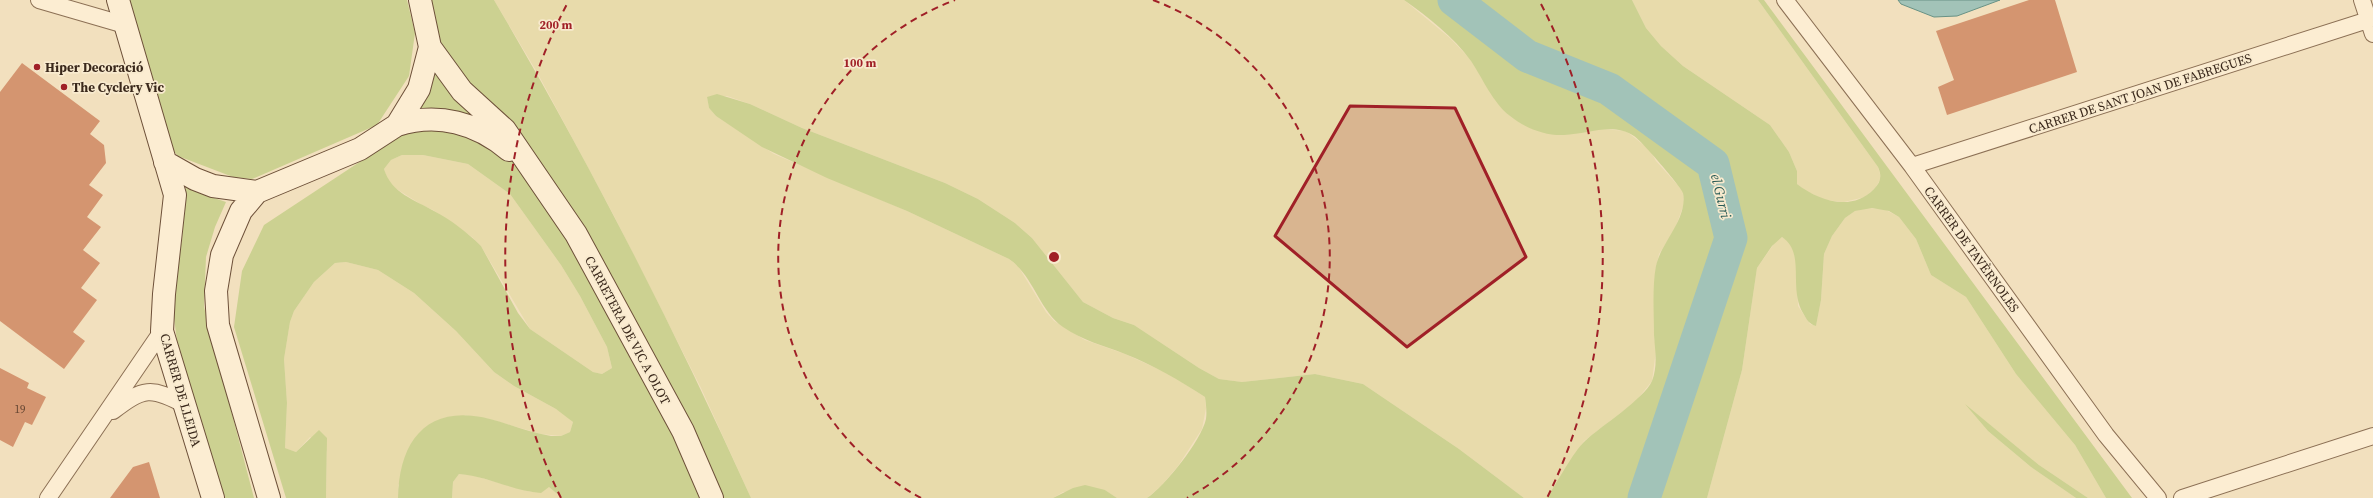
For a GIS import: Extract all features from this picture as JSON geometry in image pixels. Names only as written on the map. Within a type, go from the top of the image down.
[{"type":"street","points":[[39,0],[124,25]]},
{"type":"street","name":"CARRER DE LLEIDA","points":[[118,0],[124,25],[175,195],[164,294],[162,331],[213,498]]},
{"type":"street","points":[[269,498],[218,325],[216,291],[222,255],[241,211],[257,192],[360,149],[397,125],[419,89],[430,47],[420,0]]},
{"type":"street","name":"CARRER DE TAVÈRNOLES","points":[[1785,0],[1912,166],[2106,435],[2158,498]]},
{"type":"street","points":[[2362,0],[2371,27]]},
{"type":"street","name":"CARRER DE SANT JOAN DE FABREGUES","points":[[1912,166],[2371,27]]},
{"type":"street","name":"CARRETERA DE VIC A OLOT","points":[[430,47],[462,91],[505,130],[576,234],[683,431],[712,498]]},
{"type":"street","name":"CARRETERA DE VIC A OLOT","points":[[397,125],[416,119],[461,122],[487,134],[532,169]]},
{"type":"street","points":[[165,162],[195,179],[213,186],[257,192]]},
{"type":"street","points":[[48,498],[162,331]]},
{"type":"street","points":[[102,419],[130,398],[148,391],[165,394],[185,405]]},
{"type":"street","points":[[2182,498],[2373,436]]},
{"type":"highlighted area","points":[[1350,106],[1455,108],[1526,257],[1407,347],[1275,236]]},
{"type":"shaded area","points":[[494,0],[1404,0],[1450,38],[1470,59],[1499,105],[1510,116],[1521,123],[1577,133],[1602,129],[1626,131],[1650,150],[1656,161],[1683,191],[1684,204],[1674,231],[1659,254],[1656,267],[1654,335],[1656,350],[1652,381],[1636,401],[1584,441],[1547,498],[1524,498],[1459,449],[1363,384],[1315,374],[1242,382],[1219,379],[1199,368],[1134,325],[1113,318],[1083,302],[1032,238],[1015,223],[978,199],[945,183],[802,128],[750,104],[727,96],[707,97],[709,108],[716,116],[774,154],[907,211],[1009,259],[1018,266],[1046,312],[1054,321],[1085,340],[1125,354],[1169,374],[1205,397],[1206,408],[1202,429],[1178,466],[1161,486],[1147,498],[1117,498],[1105,490],[1063,492],[1053,498],[751,498],[701,388],[613,214],[538,74]]},
{"type":"shaded area","points":[[1632,0],[1758,0],[1878,167],[1881,178],[1876,187],[1865,197],[1844,202],[1824,200],[1806,191],[1797,184],[1797,171],[1789,152],[1770,125],[1683,66],[1661,46],[1646,28]]},
{"type":"shaded area","points":[[402,155],[423,155],[468,164],[510,194],[561,265],[580,296],[607,347],[612,368],[602,374],[593,372],[530,329],[481,246],[472,237],[433,210],[395,188],[387,180],[384,169],[391,160]]},
{"type":"shaded area","points":[[1867,208],[1884,209],[1899,217],[1916,239],[1931,275],[1966,297],[2016,374],[2075,445],[2106,498],[2088,498],[2039,465],[1968,407],[1988,431],[2031,467],[2076,498],[1707,498],[1742,370],[1757,268],[1776,241],[1782,237],[1788,241],[1792,246],[1796,260],[1798,306],[1810,324],[1816,326],[1821,300],[1824,254],[1832,236],[1845,218],[1855,211]]},
{"type":"shaded area","points":[[346,262],[378,270],[414,293],[456,331],[494,372],[514,386],[565,414],[573,422],[570,432],[561,436],[541,434],[489,419],[465,415],[398,485],[398,498],[326,498],[327,451],[310,437],[296,452],[285,448],[287,403],[284,359],[290,322],[294,311],[314,282],[335,263]]},
{"type":"shaded area","points":[[459,474],[471,475],[531,492],[549,487],[562,498],[452,498],[453,482]]},
{"type":"green space","points":[[128,0],[407,0],[415,33],[409,76],[377,125],[252,179],[233,177],[178,156],[166,142]]},
{"type":"green space","points":[[429,0],[494,0],[597,183],[692,371],[751,498],[562,498],[549,487],[541,493],[531,492],[469,475],[459,474],[453,482],[452,498],[398,498],[400,477],[404,459],[411,443],[421,431],[434,422],[450,416],[468,415],[490,419],[535,433],[561,436],[570,432],[573,422],[556,409],[514,386],[494,372],[456,331],[414,293],[378,270],[346,262],[335,263],[314,282],[294,311],[290,322],[284,359],[287,403],[285,448],[296,452],[319,430],[327,438],[326,498],[286,498],[234,327],[242,271],[264,225],[402,134]],"holes":[[[402,155],[423,155],[468,164],[510,194],[561,265],[580,296],[607,347],[612,368],[602,374],[593,372],[530,329],[518,313],[481,246],[453,222],[404,195],[392,184],[384,169],[391,160]]]},
{"type":"green space","points":[[1404,0],[1632,0],[1646,28],[1661,46],[1683,66],[1770,125],[1789,152],[1797,171],[1797,184],[1815,195],[1836,202],[1856,200],[1865,196],[1878,184],[1880,173],[1878,167],[1758,0],[1764,0],[2132,498],[2106,498],[2075,445],[2016,374],[1966,297],[1931,275],[1916,239],[1899,217],[1889,211],[1872,208],[1855,211],[1845,218],[1832,236],[1824,254],[1821,300],[1816,326],[1807,320],[1799,303],[1793,252],[1789,244],[1782,237],[1772,246],[1757,268],[1742,370],[1707,498],[1547,498],[1580,446],[1632,404],[1652,381],[1656,364],[1654,335],[1654,283],[1656,266],[1663,248],[1682,212],[1683,193],[1669,174],[1638,139],[1626,132],[1609,129],[1557,135],[1543,133],[1529,128],[1510,116],[1498,104],[1471,61],[1457,44],[1431,20]]},
{"type":"green space","points":[[717,94],[750,104],[802,128],[945,183],[978,199],[1015,223],[1032,238],[1083,302],[1113,318],[1134,325],[1199,368],[1219,379],[1242,382],[1315,374],[1363,384],[1459,449],[1524,498],[1147,498],[1172,474],[1197,439],[1206,419],[1205,397],[1146,363],[1086,339],[1063,327],[1048,311],[1024,274],[1009,259],[907,211],[827,178],[762,147],[716,116],[709,108],[707,97]]},
{"type":"green space","points":[[186,183],[208,196],[226,202],[215,227],[206,257],[204,307],[254,498],[225,498],[178,349],[172,302],[172,276],[182,241]]},
{"type":"green space","points":[[1965,404],[2039,465],[2088,498],[2076,498],[2031,467],[1988,431]]},
{"type":"green space","points":[[1085,485],[1105,490],[1117,498],[1053,498],[1073,488]]},
{"type":"water","points":[[1898,0],[2000,0],[1957,16],[1934,17],[1901,4]]},
{"type":"building","points":[[2029,0],[2055,0],[2077,72],[1947,115],[1938,87],[1954,80],[1936,31]]},
{"type":"building","points":[[22,63],[100,121],[90,134],[104,145],[106,163],[89,185],[103,195],[87,217],[101,227],[83,250],[100,263],[81,288],[97,300],[73,332],[85,341],[64,369],[0,321],[0,92]]},
{"type":"building","points":[[0,368],[29,383],[27,388],[46,397],[32,425],[25,422],[13,447],[0,440]]},
{"type":"building","points":[[149,462],[160,498],[110,498],[133,467]]},
{"type":"waterway","name":"el Gurri","points":[[1454,0],[1527,56],[1609,89],[1713,164],[1731,238],[1644,498]]},
{"type":"place","name":"Hiper Decoració","points":[[37,67]]},
{"type":"place","name":"The Cyclery Vic","points":[[64,87]]}]
